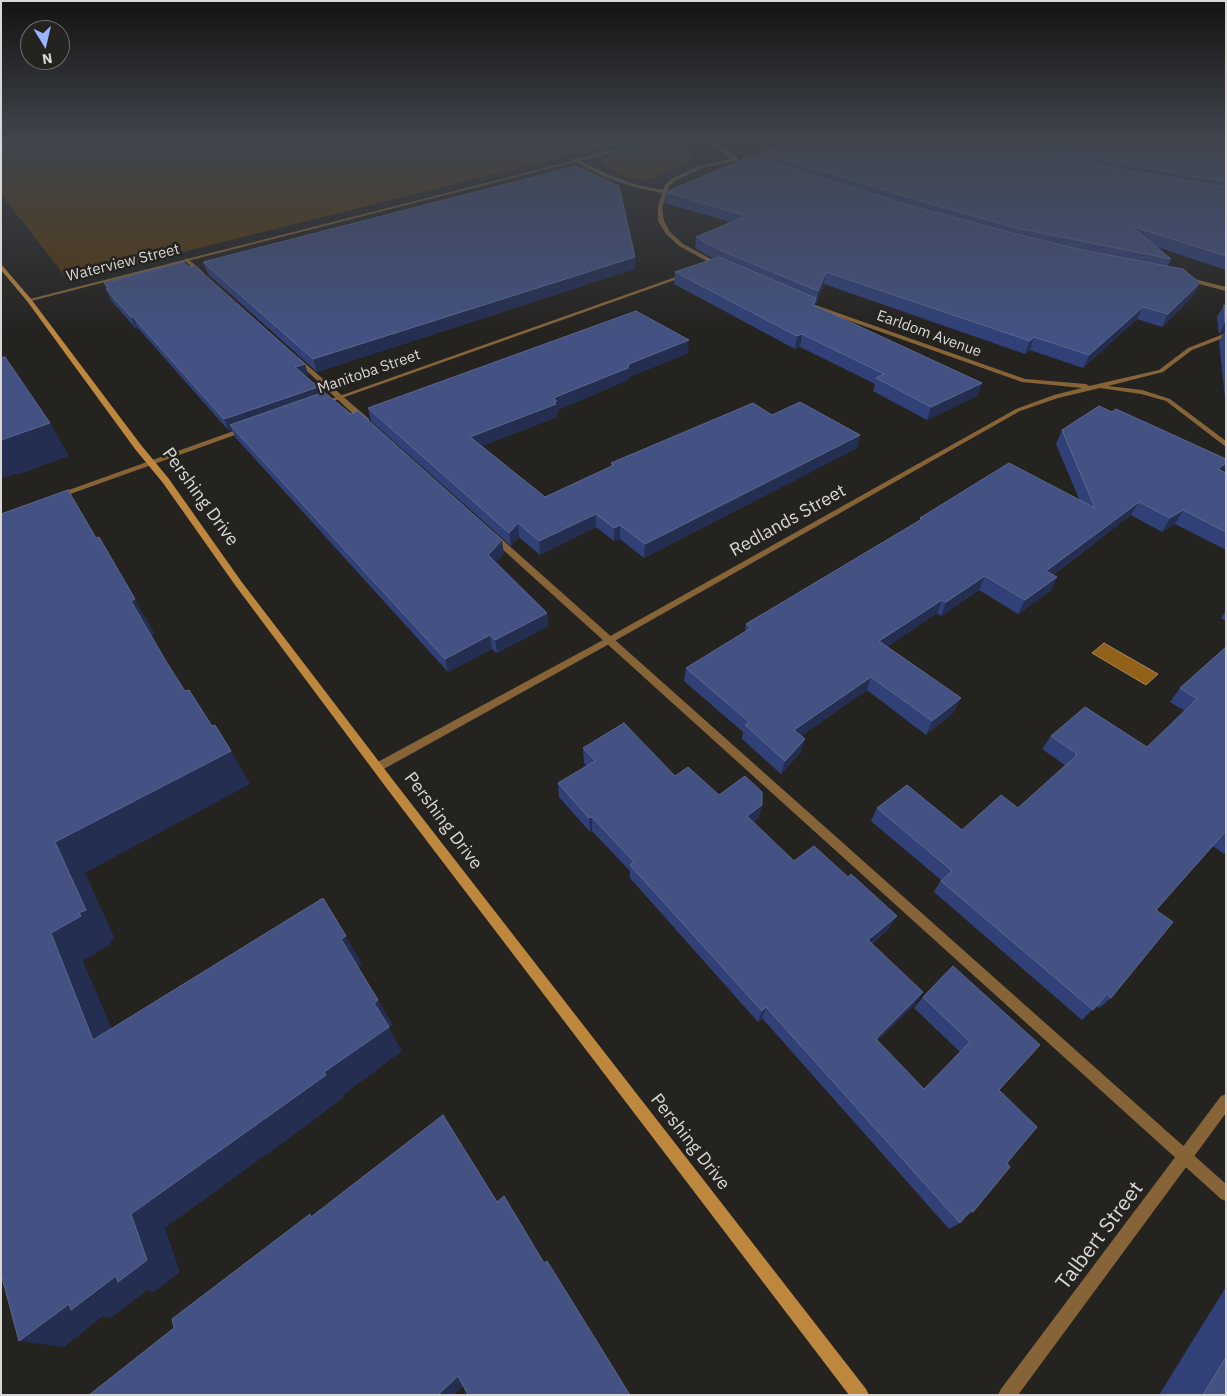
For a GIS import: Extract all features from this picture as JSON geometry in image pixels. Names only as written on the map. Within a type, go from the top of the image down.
[{"type":"main road","name":"Pershing Drive","points":[[1,266],[29,300],[151,462],[238,583],[398,795],[860,1395]]},
{"type":"street","name":"Waterview Street","points":[[29,300],[399,205]]},
{"type":"street","points":[[660,205],[661,221],[668,233],[681,245],[726,268]]},
{"type":"street","points":[[187,260],[208,279]]},
{"type":"street","points":[[709,268],[718,264]]},
{"type":"street","name":"Manitoba Street","points":[[313,406],[694,273]]},
{"type":"street","points":[[1183,278],[1226,289]]},
{"type":"street","name":"Earldom Avenue","points":[[804,303],[1024,381],[1097,386],[1142,392],[1168,400],[1226,445]]},
{"type":"street","name":"Redlands Street","points":[[378,767],[608,641],[1018,410],[1056,396],[1161,371],[1190,349],[1226,335]]},
{"type":"street","points":[[286,349],[374,429]]},
{"type":"street","points":[[47,498],[250,428]]},
{"type":"street","points":[[485,529],[1226,1194]]},
{"type":"street","name":"Talbert Street","points":[[1007,1395],[1226,1101]]},
{"type":"shaded area","points":[[10,205],[370,205],[95,274],[64,275]]},
{"type":"shaded area","points":[[1104,643],[1158,674],[1146,685],[1092,653]]},
{"type":"building","points":[[424,205],[623,205],[635,257],[313,359],[203,262]]},
{"type":"building","points":[[710,205],[909,205],[1082,250],[1183,269],[1200,283],[1168,314],[1143,307],[1089,355],[1034,337],[1030,341],[826,272],[818,291],[722,251],[696,237],[746,216]]},
{"type":"building","points":[[935,205],[1226,205],[1226,256],[1131,226],[1171,259],[1016,228]]},
{"type":"building","points":[[719,257],[816,298],[813,305],[982,383],[931,407],[876,378],[884,374],[802,334],[797,336],[675,272]]},
{"type":"building","points":[[183,262],[189,267],[195,266],[305,364],[295,367],[318,387],[224,419],[106,289],[109,288],[104,283]]},
{"type":"building","points":[[1224,305],[1226,307],[1225,322]]},
{"type":"building","points":[[636,311],[689,340],[629,364],[628,368],[553,398],[557,401],[554,402],[556,404],[470,437],[545,497],[614,465],[611,463],[753,403],[772,415],[800,402],[860,435],[645,544],[620,525],[614,528],[596,514],[539,541],[518,523],[509,533],[368,408]]},
{"type":"building","points":[[5,357],[50,423],[1,440],[1,358]]},
{"type":"building","points":[[324,392],[351,414],[358,411],[502,540],[488,555],[547,613],[495,640],[490,635],[445,659],[230,425]]},
{"type":"building","points":[[1099,406],[1112,412],[1116,409],[1226,459],[1226,463],[1218,469],[1226,473],[1226,532],[1183,510],[1170,518],[1139,502],[1046,571],[1057,577],[1025,600],[985,576],[946,602],[942,600],[879,641],[961,698],[932,721],[871,677],[794,730],[805,739],[785,761],[745,725],[749,722],[686,668],[751,628],[746,624],[922,519],[920,518],[1009,463],[1095,508],[1062,430]]},
{"type":"building","points":[[68,490],[96,538],[99,537],[135,599],[131,601],[167,663],[185,691],[189,690],[212,726],[215,725],[231,751],[55,842],[86,910],[79,913],[81,916],[51,933],[93,1040],[323,898],[346,936],[341,939],[378,1000],[374,1003],[389,1027],[324,1072],[326,1075],[131,1214],[147,1260],[118,1282],[116,1276],[71,1310],[69,1304],[19,1341],[1,1274],[1,514]]},
{"type":"building","points":[[1226,647],[1226,834],[1224,833],[1156,910],[1173,922],[1111,998],[1107,994],[1093,1010],[941,881],[952,871],[877,808],[907,785],[962,830],[1001,795],[1018,808],[1076,756],[1076,753],[1051,736],[1085,707],[1147,747],[1197,699],[1180,688]]},
{"type":"building","points":[[624,723],[675,776],[688,767],[719,795],[745,776],[762,792],[762,805],[747,816],[794,861],[814,846],[848,877],[851,874],[897,916],[868,940],[923,992],[876,1039],[924,1089],[970,1042],[923,997],[953,966],[1040,1045],[999,1090],[1037,1127],[1007,1163],[1010,1167],[973,1212],[971,1210],[960,1223],[766,1007],[762,1011],[630,865],[634,862],[592,817],[589,818],[558,783],[595,761],[583,748]]},
{"type":"building","points":[[443,1115],[497,1202],[504,1196],[544,1263],[547,1261],[630,1395],[468,1395],[458,1376],[438,1395],[89,1395],[174,1328],[172,1319],[310,1214],[311,1217]]},
{"type":"building","points":[[1226,1357],[1226,1395],[1203,1395]]}]
